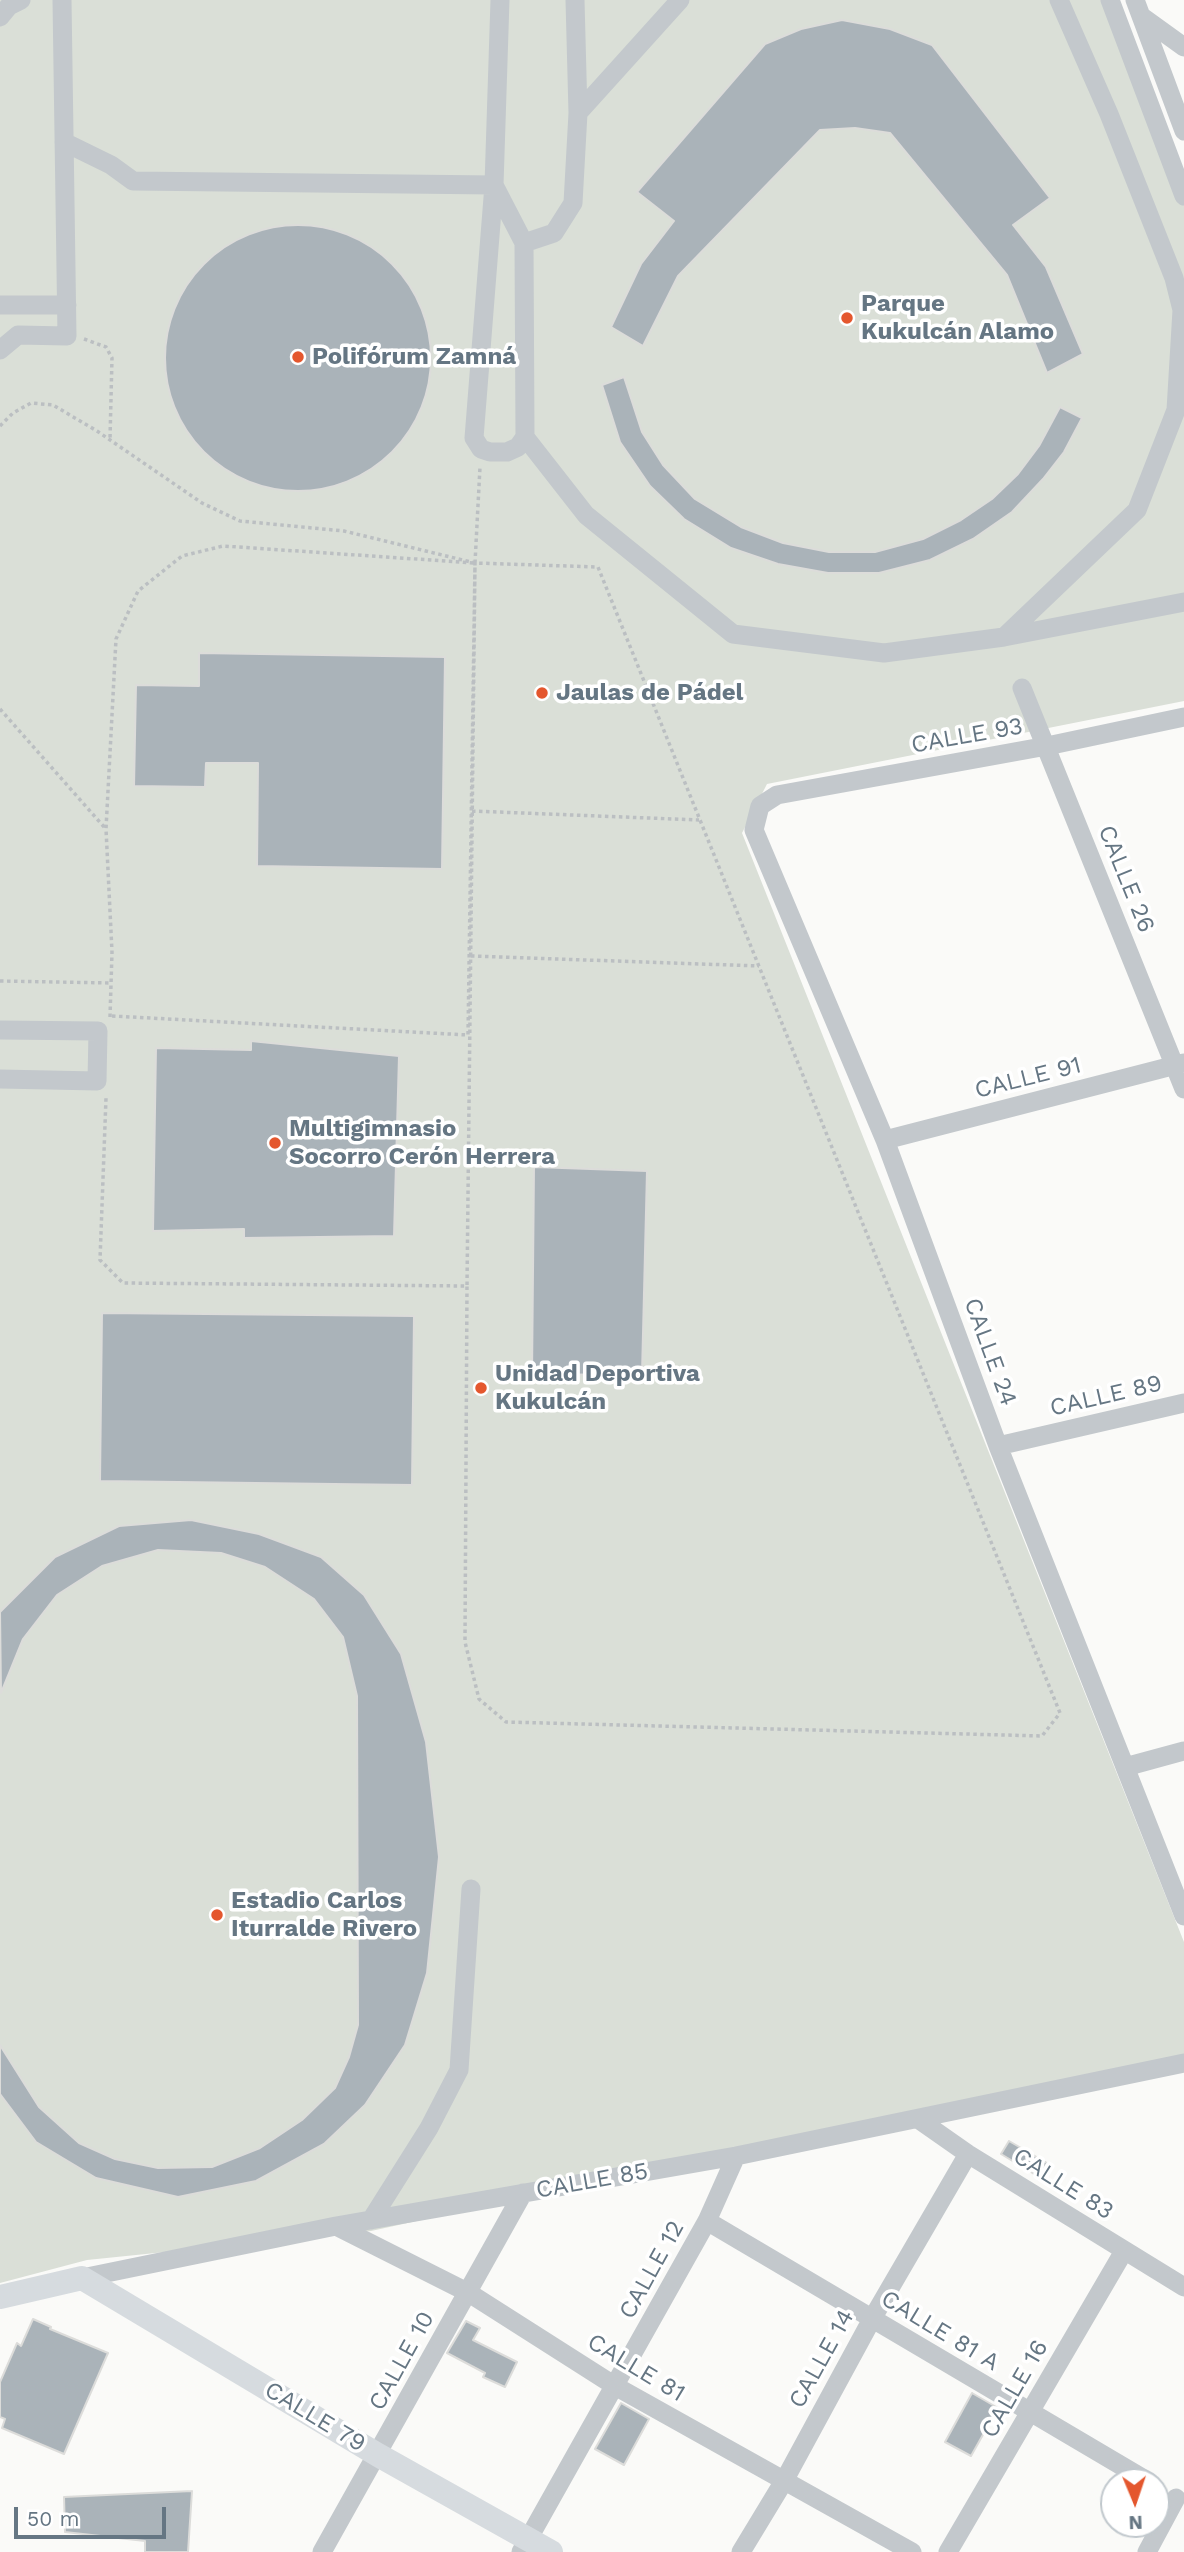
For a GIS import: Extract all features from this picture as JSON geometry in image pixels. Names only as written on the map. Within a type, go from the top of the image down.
[{"type":"main road","name":"CALLE 85","points":[[0,2297],[82,2278]]},
{"type":"main road","name":"CALLE 79","points":[[82,2278],[525,2545],[551,2552]]},
{"type":"street","points":[[0,17],[9,6],[21,0]]},
{"type":"street","points":[[0,350],[18,335],[67,336],[62,0]]},
{"type":"street","points":[[494,185],[524,243],[525,437],[518,447],[508,452],[481,449],[474,438],[494,185],[499,0]]},
{"type":"street","points":[[524,243],[554,233],[573,203],[578,113],[575,0]]},
{"type":"street","points":[[578,113],[680,0]]},
{"type":"street","points":[[1004,637],[1137,510],[1176,410],[1183,313],[1179,276],[1059,0]]},
{"type":"street","points":[[1110,0],[1184,196]]},
{"type":"street","points":[[1138,8],[1184,47]]},
{"type":"street","points":[[1138,8],[1184,131]]},
{"type":"street","points":[[64,142],[111,165],[133,181],[494,185]]},
{"type":"street","points":[[0,305],[67,305]]},
{"type":"street","points":[[525,437],[586,515],[733,634],[884,653],[1004,637],[1184,602]]},
{"type":"street","name":"CALLE 26","points":[[1022,688],[1179,1064],[1184,1089]]},
{"type":"street","name":"CALLE 93","points":[[760,806],[776,795],[1047,746],[1184,717]]},
{"type":"street","name":"CALLE 24","points":[[760,806],[754,830],[885,1140],[998,1446],[1184,1916]]},
{"type":"street","points":[[0,1030],[98,1031],[97,1081],[0,1079]]},
{"type":"street","name":"CALLE 91","points":[[885,1140],[1179,1064]]},
{"type":"street","name":"CALLE 89","points":[[998,1446],[1184,1403]]},
{"type":"street","points":[[1125,1767],[1184,1751]]},
{"type":"street","points":[[370,2220],[429,2128],[459,2070],[471,1889]]},
{"type":"street","name":"CALLE 85","points":[[82,2278],[336,2226],[736,2156],[1184,2063]]},
{"type":"street","name":"CALLE 83","points":[[918,2119],[968,2154],[1184,2287]]},
{"type":"street","name":"CALLE 14","points":[[741,2552],[784,2481],[872,2319],[968,2154]]},
{"type":"street","name":"CALLE 12","points":[[525,2545],[707,2221],[736,2156]]},
{"type":"street","name":"CALLE 10","points":[[322,2552],[523,2193]]},
{"type":"street","name":"CALLE 81 A","points":[[707,2221],[1125,2468]]},
{"type":"street","name":"CALLE 81","points":[[336,2226],[469,2293],[615,2386],[912,2552]]},
{"type":"street","name":"CALLE 16","points":[[948,2552],[1124,2251]]},
{"type":"street","points":[[1147,2552],[1180,2500]]},
{"type":"path","points":[[67,336],[89,340],[106,347],[111,358],[110,439]]},
{"type":"path","points":[[0,426],[31,403],[53,405],[110,439],[202,503],[240,521],[344,531],[475,563]]},
{"type":"path","points":[[110,1016],[468,1035],[475,563],[481,449]]},
{"type":"path","points":[[109,1030],[112,983],[106,829],[116,639],[138,591],[182,556],[223,547],[475,563],[598,567],[1060,1713],[1041,1736],[506,1722],[479,1699],[465,1642],[475,563]]},
{"type":"path","points":[[0,709],[106,829]]},
{"type":"path","points":[[472,811],[699,820]]},
{"type":"path","points":[[471,956],[759,966]]},
{"type":"path","points":[[0,981],[112,983]]},
{"type":"path","points":[[106,1097],[100,1260],[123,1283],[467,1286]]},
{"type":"shaded area","name":"Unidad Deportiva Kukulcán","points":[[0,0],[1109,0],[1184,195],[1184,701],[767,784],[742,833],[1184,1942],[1184,2054],[371,2231],[87,2260],[0,2283]]},
{"type":"building","points":[[842,20],[890,29],[932,45],[1050,198],[1013,225],[1046,267],[1083,354],[1047,373],[1007,275],[890,133],[855,128],[820,130],[678,276],[643,346],[611,327],[641,264],[674,221],[637,192],[765,44],[801,29]]},
{"type":"building","name":"Polifórum Zamná","points":[[298,225],[324,228],[349,236],[372,248],[392,264],[408,284],[420,307],[428,332],[431,358],[428,384],[420,409],[408,432],[392,452],[372,468],[349,480],[324,488],[298,491],[272,488],[247,480],[224,468],[204,452],[188,432],[176,409],[168,384],[165,358],[168,332],[176,307],[188,284],[204,264],[224,248],[247,236],[272,228]]},
{"type":"building","points":[[624,377],[642,432],[663,465],[695,499],[741,527],[783,543],[829,552],[875,552],[923,539],[961,520],[992,499],[1018,474],[1039,446],[1060,407],[1082,418],[1064,452],[1043,479],[1012,512],[973,539],[930,560],[879,573],[828,573],[778,564],[731,548],[684,519],[650,486],[620,442],[602,385]]},
{"type":"building","points":[[199,653],[445,657],[442,869],[257,866],[258,763],[206,763],[205,787],[134,786],[136,685],[199,686]]},
{"type":"building","name":"Multigimnasio Socorro Cerón Herrera","points":[[251,1041],[399,1056],[394,1236],[244,1238],[244,1229],[153,1231],[156,1048],[251,1050]]},
{"type":"building","points":[[534,1167],[647,1171],[642,1374],[532,1375]]},
{"type":"building","points":[[102,1313],[414,1316],[412,1485],[100,1481]]},
{"type":"building","points":[[191,1520],[259,1534],[321,1557],[364,1595],[401,1654],[426,1742],[439,1857],[427,1973],[405,2045],[365,2105],[324,2144],[256,2181],[178,2197],[96,2178],[36,2142],[0,2094],[0,2045],[39,2107],[79,2143],[115,2159],[158,2168],[212,2167],[260,2148],[302,2120],[335,2088],[349,2057],[358,2025],[357,1696],[343,1637],[314,1599],[265,1567],[221,1553],[158,1550],[102,1566],[57,1595],[23,1639],[1,1693],[0,1612],[55,1557],[119,1526]]},
{"type":"building","points":[[1009,2141],[1047,2163],[1039,2177],[1001,2154]]},
{"type":"building","points":[[33,2319],[108,2353],[64,2454],[2,2428],[5,2419],[0,2417],[0,2382],[17,2343],[21,2346]]},
{"type":"building","points":[[466,2321],[480,2328],[473,2340],[517,2362],[505,2387],[483,2377],[485,2373],[447,2353]]},
{"type":"building","points":[[972,2393],[998,2408],[971,2456],[945,2442]]},
{"type":"building","points":[[621,2403],[649,2419],[624,2465],[595,2449]]},
{"type":"building","points":[[192,2491],[188,2552],[145,2552],[145,2541],[65,2532],[64,2497]]},
{"type":"place","name":"Parque Kukulcán Alamo","points":[[847,318]]},
{"type":"place","name":"Polifórum Zamná","points":[[298,357]]},
{"type":"place","name":"Jaulas de Pádel","points":[[542,693]]},
{"type":"place","name":"Multigimnasio Socorro Cerón Herrera","points":[[275,1143]]},
{"type":"place","name":"Unidad Deportiva Kukulcán","points":[[481,1388]]},
{"type":"place","name":"Estadio Carlos Iturralde Rivero","points":[[217,1915]]}]
